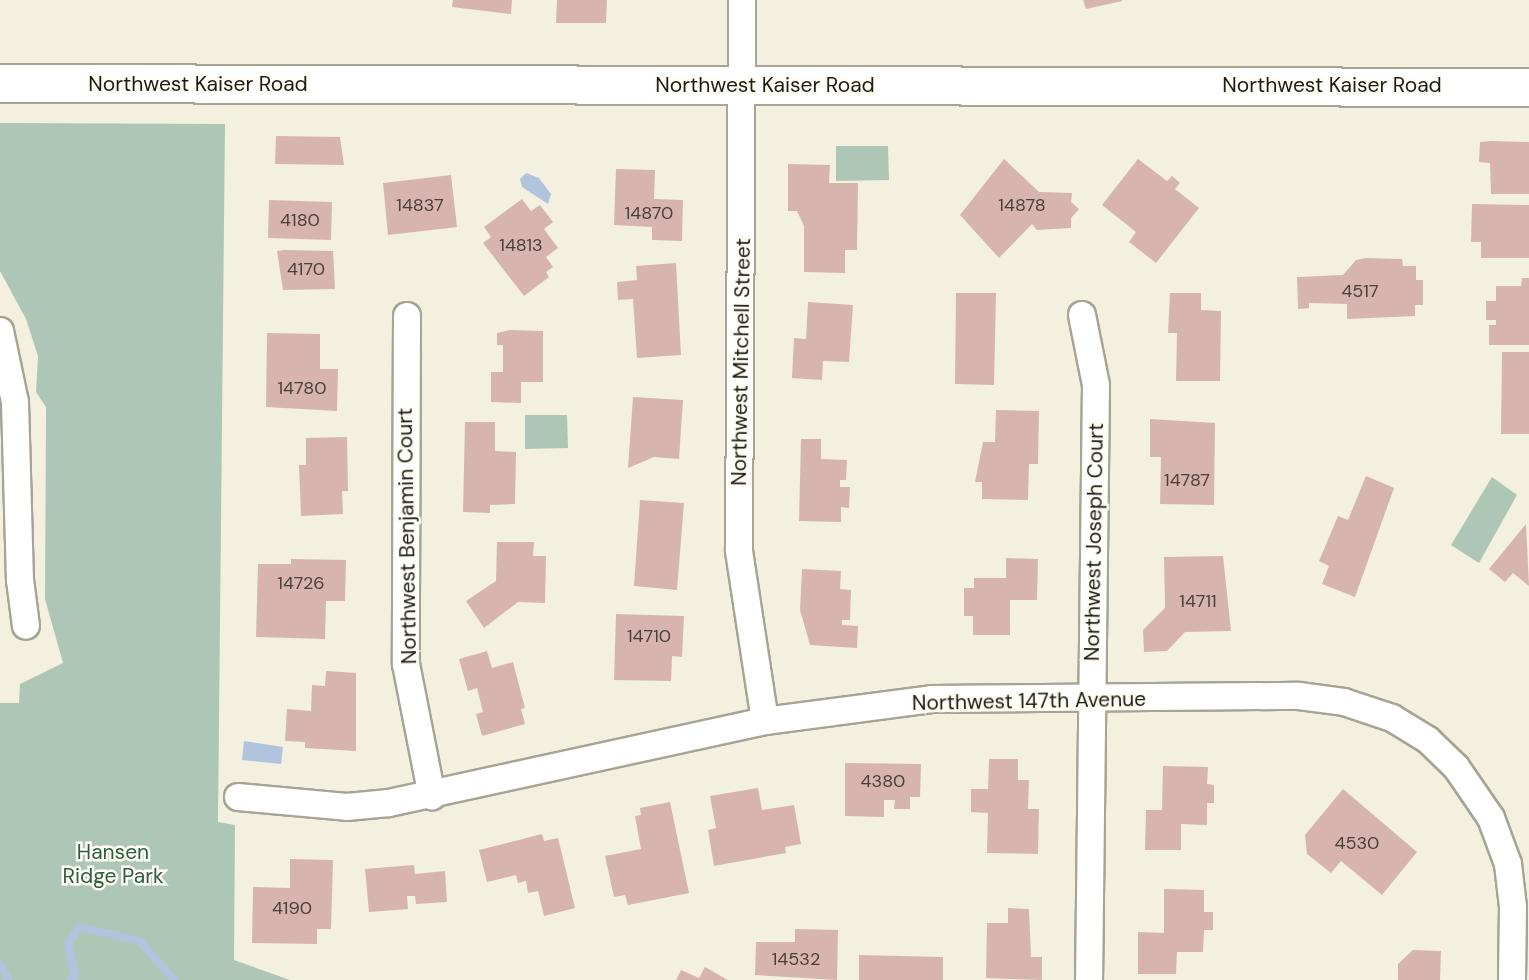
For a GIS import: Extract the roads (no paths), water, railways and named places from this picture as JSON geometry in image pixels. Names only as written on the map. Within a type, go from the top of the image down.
[{"type":"main road","name":"Northwest Kaiser Road","points":[[0,83],[1529,87]]},
{"type":"street","name":"Northwest Mitchell Street","points":[[743,0],[745,85],[739,551],[765,722]]},
{"type":"street","name":"Northwest Joseph Court","points":[[1082,315],[1096,385],[1089,980]]},
{"type":"street","name":"Northwest Benjamin Court","points":[[407,316],[406,664],[432,796]]},
{"type":"street","points":[[0,331],[15,401],[20,580],[26,626]]},
{"type":"street","name":"Northwest 147th Avenue","points":[[238,797],[347,807],[432,796],[765,722],[932,699],[1092,700],[1299,696],[1344,702],[1392,718],[1428,740],[1456,767],[1491,818],[1508,864],[1513,907],[1513,980]]},
{"type":"water","points":[[526,173],[539,178],[551,194],[548,204],[522,187],[520,179]]},
{"type":"water","points":[[244,741],[283,747],[281,764],[242,760]]},
{"type":"waterway","points":[[71,980],[75,975],[68,944],[80,927],[140,941],[174,980]]},
{"type":"waterway","points":[[0,964],[8,980]]},
{"type":"park label","name":"Hansen Ridge Park","points":[[113,864]]}]
